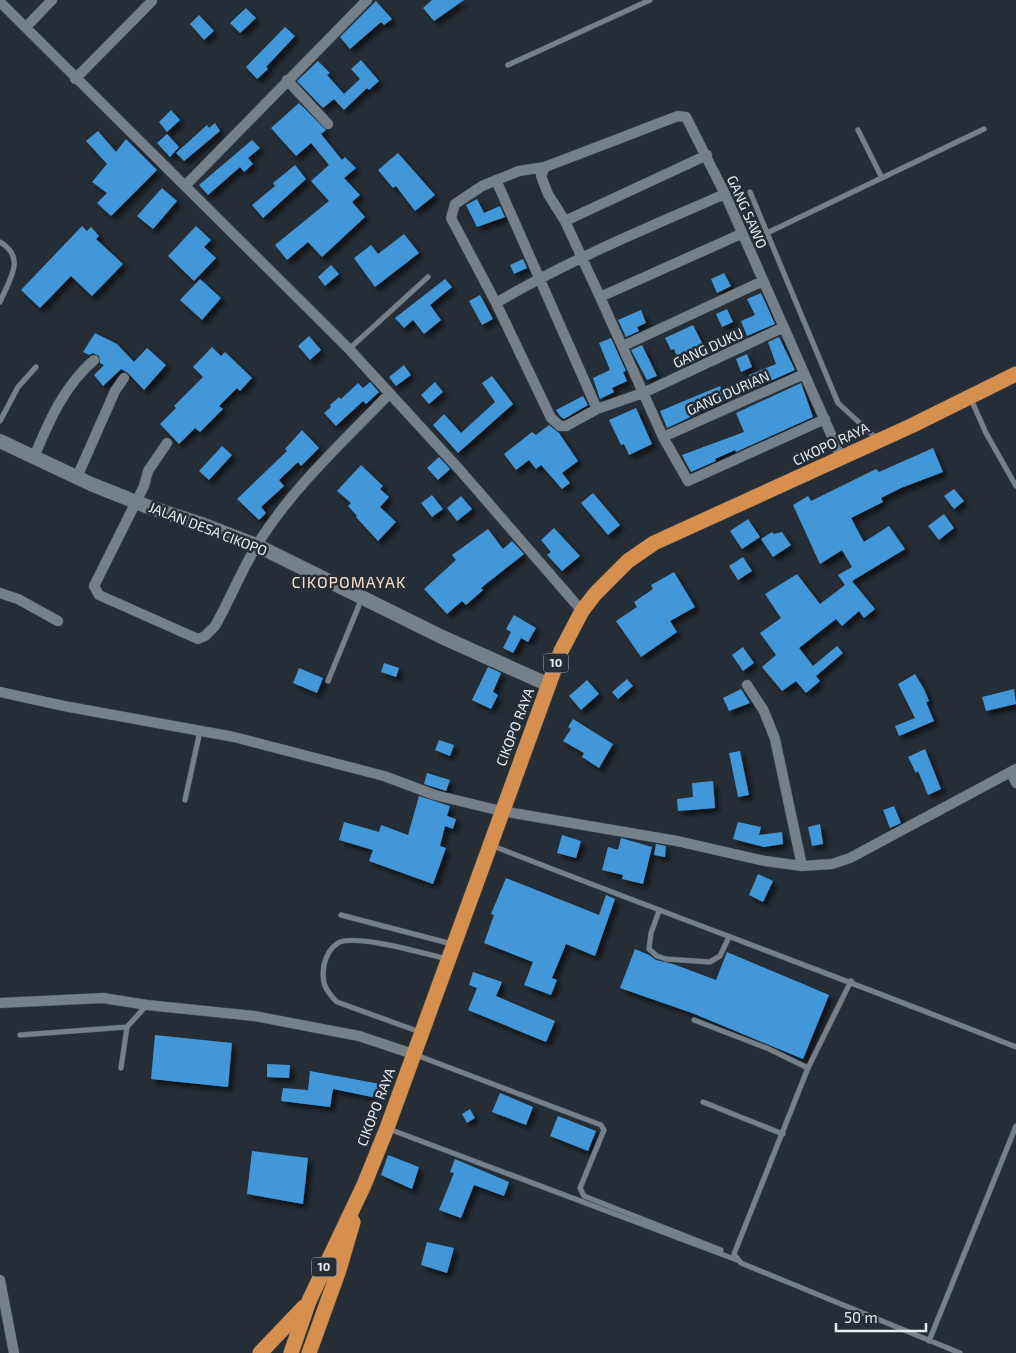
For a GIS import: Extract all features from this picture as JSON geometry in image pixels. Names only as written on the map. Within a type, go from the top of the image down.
[{"type":"highway","name":"CIKOPO RAYA","points":[[291,1353],[308,1301],[364,1185],[561,651],[582,611],[611,576],[654,543],[911,426],[1016,374]]},
{"type":"highway","name":"CIKOPO RAYA","points":[[309,1353],[339,1270],[364,1185]]},
{"type":"highway","points":[[260,1353],[268,1347],[308,1301]]},
{"type":"main road","name":"JALAN DESA CIKOPO","points":[[0,441],[136,502],[256,545],[362,598],[549,685]]},
{"type":"street","points":[[26,26],[52,0]]},
{"type":"street","points":[[185,186],[367,0]]},
{"type":"street","points":[[75,78],[152,1]]},
{"type":"street","points":[[0,2],[349,349],[459,469],[582,611]]},
{"type":"street","points":[[287,80],[328,124]]},
{"type":"street","name":"GANG SAWO","points":[[496,303],[451,218],[455,204],[482,186],[518,171],[545,167],[681,116],[689,119],[725,194],[741,234],[841,457]]},
{"type":"street","points":[[565,221],[707,155]]},
{"type":"street","points":[[545,167],[541,172],[543,181],[565,221],[663,438],[686,479],[691,482],[825,419]]},
{"type":"street","points":[[496,180],[597,409]]},
{"type":"street","points":[[496,303],[540,277],[581,257],[725,194]]},
{"type":"street","points":[[600,297],[741,234]]},
{"type":"street","points":[[623,346],[763,281]]},
{"type":"street","name":"GANG DUKU","points":[[496,303],[555,423],[566,426],[597,409],[643,393],[784,327]]},
{"type":"street","points":[[34,457],[49,421],[67,389],[78,373],[94,360]]},
{"type":"street","name":"GANG DURIAN","points":[[663,438],[804,374]]},
{"type":"street","points":[[77,477],[111,400],[124,378]]},
{"type":"street","points":[[167,444],[148,471],[136,502],[94,582],[95,591],[99,595],[194,638],[205,636],[215,626],[256,545],[304,482],[389,394]]},
{"type":"street","points":[[0,593],[18,599],[58,621]]},
{"type":"street","points":[[747,685],[764,711],[775,740],[802,866]]},
{"type":"street","points":[[0,692],[64,706],[201,731],[375,774],[434,795],[501,811],[677,841],[764,861],[802,866],[818,867],[850,858],[1014,771],[1016,783]]},
{"type":"street","points":[[0,1003],[103,998],[147,1005],[254,1016],[359,1036],[413,1054]]},
{"type":"street","points":[[0,1280],[14,1353]]},
{"type":"lane","points":[[508,65],[650,0]]},
{"type":"lane","points":[[767,234],[984,129]]},
{"type":"lane","points":[[858,130],[882,178]]},
{"type":"lane","points":[[750,192],[838,403],[878,440]]},
{"type":"lane","points":[[0,242],[13,252],[16,261],[0,302]]},
{"type":"lane","points":[[349,349],[428,277]]},
{"type":"lane","points":[[0,421],[18,387],[36,367]]},
{"type":"lane","points":[[970,396],[986,433],[1016,486]]},
{"type":"lane","points":[[328,681],[362,598]]},
{"type":"lane","points":[[186,800],[201,731]]},
{"type":"lane","points":[[490,844],[660,911],[851,981],[1016,1047]]},
{"type":"lane","points":[[660,911],[649,942],[649,949],[657,956],[666,959],[710,962],[720,956],[729,937]]},
{"type":"lane","points":[[340,915],[452,944]]},
{"type":"lane","points":[[421,1032],[337,1002],[328,994],[322,980],[329,951],[339,942],[370,941],[448,959]]},
{"type":"lane","points":[[737,1260],[734,1250],[808,1068],[851,981]]},
{"type":"lane","points":[[121,1068],[127,1027],[147,1005]]},
{"type":"lane","points":[[694,1020],[769,1049],[808,1068]]},
{"type":"lane","points":[[20,1035],[127,1027]]},
{"type":"lane","points":[[413,1054],[601,1125],[604,1130],[580,1188],[584,1196],[721,1250]]},
{"type":"lane","points":[[703,1102],[782,1134]]},
{"type":"lane","points":[[929,1341],[1016,1126]]},
{"type":"lane","points":[[386,1128],[737,1260],[960,1353]]},
{"type":"building","points":[[432,0],[464,0],[434,21],[423,8]]},
{"type":"building","points":[[376,1],[392,19],[384,25],[381,22],[350,49],[340,37]]},
{"type":"building","points":[[246,8],[256,18],[240,33],[230,23]]},
{"type":"building","points":[[199,15],[214,31],[204,40],[190,24]]},
{"type":"building","points":[[285,27],[295,36],[266,67],[268,69],[257,79],[246,67]]},
{"type":"building","points":[[361,60],[379,81],[369,90],[367,88],[344,110],[334,99],[323,108],[297,81],[318,61],[330,73],[327,75],[344,94],[360,79],[351,69]]},
{"type":"building","points":[[299,103],[326,130],[321,134],[342,160],[345,157],[356,168],[344,178],[360,195],[352,202],[365,217],[322,257],[308,242],[287,260],[275,245],[329,201],[311,181],[329,165],[311,143],[296,156],[271,128]]},
{"type":"building","points":[[171,110],[180,120],[167,132],[159,122]]},
{"type":"building","points":[[215,123],[220,131],[184,161],[176,153],[207,125],[209,128]]},
{"type":"building","points":[[98,131],[116,152],[126,139],[157,170],[111,216],[97,203],[107,193],[92,182],[107,164],[86,141]]},
{"type":"building","points":[[167,134],[179,147],[170,157],[157,143]]},
{"type":"building","points":[[252,140],[260,148],[248,158],[253,164],[244,172],[240,167],[208,195],[199,185]]},
{"type":"building","points":[[398,153],[435,195],[415,211],[396,186],[393,188],[378,170]]},
{"type":"building","points":[[295,165],[306,179],[263,218],[252,205],[275,186],[273,183]]},
{"type":"building","points":[[162,188],[177,201],[153,229],[137,216]]},
{"type":"building","points":[[477,199],[484,213],[500,206],[505,217],[477,227],[466,205]]},
{"type":"building","points":[[82,226],[87,231],[91,227],[99,236],[96,239],[123,264],[92,296],[71,276],[40,308],[21,290]]},
{"type":"building","points":[[196,226],[211,240],[204,247],[216,258],[194,281],[168,256]]},
{"type":"building","points":[[404,234],[419,253],[375,287],[354,258],[371,245],[378,254]]},
{"type":"building","points":[[523,259],[527,268],[514,274],[510,265]]},
{"type":"building","points":[[331,265],[339,274],[325,286],[318,277]]},
{"type":"building","points":[[724,273],[731,286],[717,293],[711,279]]},
{"type":"building","points":[[200,279],[221,298],[202,320],[180,300]]},
{"type":"building","points":[[445,279],[452,287],[430,305],[441,320],[424,334],[413,320],[404,328],[395,318]]},
{"type":"building","points":[[761,293],[775,324],[747,336],[741,321],[755,315],[747,299]]},
{"type":"building","points":[[480,295],[493,319],[482,325],[469,301]]},
{"type":"building","points":[[727,309],[733,322],[722,327],[716,314]]},
{"type":"building","points":[[641,310],[646,323],[637,327],[639,331],[626,337],[618,320]]},
{"type":"building","points":[[693,325],[708,355],[681,367],[674,349],[671,350],[665,338]]},
{"type":"building","points":[[95,333],[117,344],[134,362],[147,348],[166,365],[144,390],[128,373],[121,369],[103,386],[94,375],[104,365],[100,363],[99,356],[83,352]]},
{"type":"building","points":[[309,336],[321,350],[310,360],[298,346]]},
{"type":"building","points":[[779,337],[795,370],[755,388],[749,375],[776,364],[768,342]]},
{"type":"building","points":[[611,338],[626,371],[623,372],[627,381],[612,388],[614,392],[600,399],[593,378],[610,370],[599,343]]},
{"type":"building","points":[[642,345],[657,376],[647,380],[631,350]]},
{"type":"building","points":[[212,347],[221,356],[225,352],[252,378],[240,391],[237,388],[219,406],[223,409],[200,432],[195,428],[179,444],[160,424],[176,408],[174,406],[203,377],[193,367]]},
{"type":"building","points":[[747,354],[752,367],[741,372],[736,359]]},
{"type":"building","points":[[404,365],[411,375],[396,386],[389,377]]},
{"type":"building","points":[[492,376],[513,404],[458,453],[433,425],[444,414],[461,433],[495,402],[482,383]]},
{"type":"building","points":[[370,382],[379,392],[366,404],[363,401],[336,426],[324,413],[331,407],[330,405],[339,397],[341,399],[358,383],[363,388]]},
{"type":"building","points":[[435,382],[443,392],[429,404],[421,395]]},
{"type":"building","points":[[801,383],[813,417],[736,452],[735,450],[715,459],[716,461],[691,472],[682,455],[744,432],[736,413]]},
{"type":"building","points":[[720,386],[726,400],[694,413],[695,415],[667,428],[660,411]]},
{"type":"building","points":[[583,396],[588,405],[564,419],[560,416],[556,410]]},
{"type":"building","points":[[636,408],[652,444],[629,455],[624,444],[621,445],[609,420]]},
{"type":"building","points":[[549,425],[559,433],[578,461],[562,473],[570,483],[562,489],[541,465],[536,469],[529,460],[516,470],[504,454],[532,432],[536,435]]},
{"type":"building","points":[[302,430],[319,448],[301,466],[298,462],[279,480],[284,486],[261,507],[266,513],[259,520],[237,499],[287,451],[285,449]]},
{"type":"building","points":[[222,446],[232,455],[209,480],[199,471]]},
{"type":"building","points":[[933,448],[943,472],[881,498],[883,502],[851,518],[864,542],[889,526],[905,549],[852,581],[875,609],[864,618],[859,611],[842,626],[836,619],[799,648],[813,666],[837,646],[843,653],[816,676],[820,681],[806,693],[796,681],[782,691],[762,667],[776,655],[760,633],[781,618],[765,594],[797,574],[820,604],[845,585],[838,575],[852,567],[842,550],[820,564],[793,505],[808,496],[811,501],[876,469],[879,472]]},
{"type":"building","points":[[439,457],[450,469],[438,480],[427,468]]},
{"type":"building","points":[[361,465],[383,486],[380,489],[389,497],[380,507],[396,522],[378,541],[348,506],[351,503],[337,491]]},
{"type":"building","points":[[954,489],[964,501],[954,509],[944,496]]},
{"type":"building","points":[[593,493],[620,525],[608,535],[581,503]]},
{"type":"building","points":[[432,495],[443,509],[432,517],[421,503]]},
{"type":"building","points":[[461,496],[472,509],[457,521],[447,508]]},
{"type":"building","points":[[944,514],[954,528],[939,540],[928,526]]},
{"type":"building","points":[[748,519],[760,537],[742,549],[730,531]]},
{"type":"building","points":[[554,528],[580,556],[562,571],[547,555],[551,552],[541,540]]},
{"type":"building","points":[[488,529],[503,549],[512,541],[524,554],[481,588],[483,590],[466,605],[462,601],[447,614],[424,589],[456,560],[452,555]]},
{"type":"building","points":[[772,532],[774,534],[782,532],[791,545],[773,557],[761,539]]},
{"type":"building","points":[[743,557],[752,571],[738,580],[729,566]]},
{"type":"building","points":[[674,572],[695,607],[670,621],[677,632],[641,657],[616,621],[637,607],[634,602],[653,589],[651,585]]},
{"type":"building","points":[[514,615],[536,628],[528,642],[521,638],[513,653],[503,648],[511,632],[506,629]]},
{"type":"building","points":[[743,647],[754,663],[743,671],[732,655]]},
{"type":"building","points":[[384,663],[399,668],[396,677],[381,672]]},
{"type":"building","points":[[488,667],[501,673],[493,692],[498,695],[491,709],[472,700]]},
{"type":"building","points":[[299,668],[323,678],[317,693],[293,683]]},
{"type":"building","points":[[915,674],[929,701],[926,702],[934,721],[899,736],[895,726],[915,718],[898,684]]},
{"type":"building","points":[[627,679],[633,686],[618,699],[612,692]]},
{"type":"building","points":[[587,680],[599,694],[581,710],[569,696]]},
{"type":"building","points":[[741,689],[750,703],[729,711],[723,698]]},
{"type":"building","points":[[1014,689],[1016,704],[986,711],[982,697]]},
{"type":"building","points":[[573,719],[613,744],[599,768],[582,757],[584,753],[563,741],[571,729],[568,727]]},
{"type":"building","points":[[439,740],[454,745],[450,756],[435,750]]},
{"type":"building","points":[[925,749],[941,789],[928,795],[918,771],[916,773],[908,757]]},
{"type":"building","points":[[740,751],[749,795],[738,797],[729,753]]},
{"type":"building","points":[[427,773],[450,780],[446,791],[424,784]]},
{"type":"building","points":[[713,781],[715,808],[678,811],[677,799],[693,797],[692,783]]},
{"type":"building","points":[[419,796],[450,806],[447,816],[456,819],[453,829],[445,826],[440,846],[446,848],[433,884],[369,861],[373,850],[339,840],[344,822],[379,832],[381,825],[408,835]]},
{"type":"building","points":[[894,806],[901,823],[890,828],[883,810]]},
{"type":"building","points":[[738,822],[761,827],[759,835],[782,832],[783,844],[764,847],[733,839]]},
{"type":"building","points":[[820,824],[823,844],[812,846],[808,827]]},
{"type":"building","points":[[562,835],[581,841],[576,858],[557,853]]},
{"type":"building","points":[[621,838],[652,847],[643,884],[622,879],[623,875],[602,870],[608,847],[618,850]]},
{"type":"building","points":[[656,844],[666,846],[665,857],[654,855]]},
{"type":"building","points":[[758,874],[773,881],[763,902],[749,895]]},
{"type":"building","points":[[506,878],[599,915],[606,895],[615,899],[595,956],[566,944],[552,978],[557,980],[551,995],[524,985],[533,962],[484,943],[494,915],[491,914]]},
{"type":"building","points":[[635,949],[656,960],[673,964],[716,980],[727,952],[829,995],[803,1059],[692,1013],[620,988]]},
{"type":"building","points":[[473,972],[502,982],[496,996],[555,1021],[546,1042],[468,1010],[477,988],[469,985]]},
{"type":"building","points":[[155,1035],[232,1043],[228,1087],[151,1079]]},
{"type":"building","points":[[267,1064],[290,1065],[289,1078],[267,1077]]},
{"type":"building","points":[[310,1071],[380,1084],[377,1098],[333,1089],[330,1107],[281,1101],[283,1088],[308,1090]]},
{"type":"building","points":[[500,1093],[533,1107],[526,1125],[492,1112]]},
{"type":"building","points":[[470,1109],[475,1118],[467,1123],[462,1114]]},
{"type":"building","points":[[558,1116],[596,1131],[588,1151],[550,1136]]},
{"type":"building","points":[[252,1151],[308,1158],[303,1204],[247,1194]]},
{"type":"building","points":[[388,1155],[419,1167],[412,1189],[381,1175]]},
{"type":"building","points":[[455,1159],[509,1182],[504,1196],[474,1185],[461,1218],[439,1210],[454,1173],[450,1172]]},
{"type":"building","points":[[427,1242],[454,1248],[447,1273],[421,1265]]},
{"type":"district","name":"CIKOPOMAYAK","points":[[349,582]]}]
